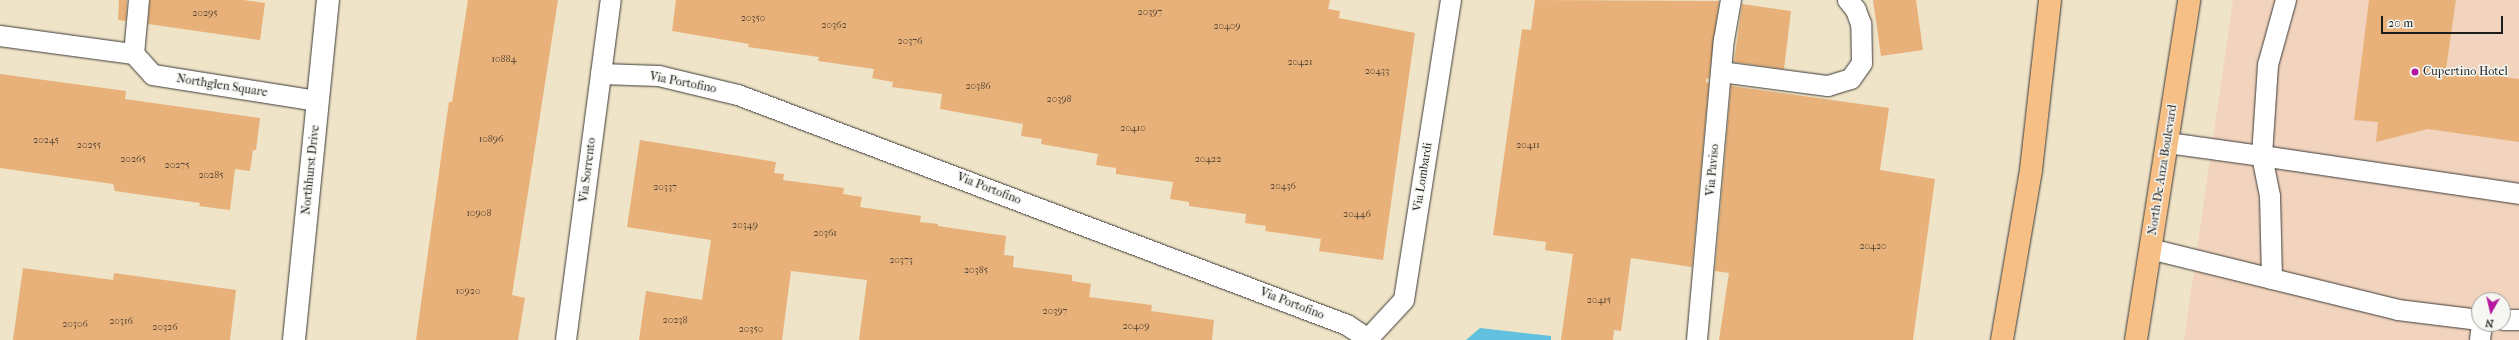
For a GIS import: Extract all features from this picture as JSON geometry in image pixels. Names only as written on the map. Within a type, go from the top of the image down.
[{"type":"main road","points":[[2002,340],[2031,170],[2050,0]]},
{"type":"main road","name":"North De Anza Boulevard","points":[[2136,340],[2168,143],[2189,0]]},
{"type":"street","name":"Northhurst Drive","points":[[294,340],[328,0]]},
{"type":"lane","points":[[0,36],[134,54],[139,0]]},
{"type":"lane","name":"Via Sorrento","points":[[566,340],[611,0]]},
{"type":"lane","name":"Via Lombardi","points":[[1367,339],[1404,300],[1451,0]]},
{"type":"lane","name":"Via Paviso","points":[[1697,340],[1721,72],[1730,0]]},
{"type":"lane","points":[[1721,72],[1828,86],[1851,80],[1862,63],[1861,24],[1856,10],[1848,0]]},
{"type":"lane","points":[[2272,279],[2270,196],[2262,156],[2268,65],[2286,0]]},
{"type":"lane","name":"Northglen Square","points":[[134,54],[153,75],[318,101]]},
{"type":"lane","name":"Via Portofino","points":[[600,74],[659,76],[738,95],[1349,326],[1367,339]]},
{"type":"lane","points":[[2168,143],[2519,194]]},
{"type":"lane","points":[[2150,249],[2398,310],[2471,319]]},
{"type":"shaded area","points":[[2233,0],[2519,0],[2519,340],[2184,340]]},
{"type":"water","points":[[1480,328],[1551,336],[1551,340],[1466,340]]},
{"type":"building","points":[[119,0],[127,0],[126,21],[118,20]]},
{"type":"building","points":[[150,0],[243,0],[265,3],[260,40],[148,24]]},
{"type":"building","points":[[468,0],[558,0],[512,295],[525,298],[518,340],[416,340],[449,102],[452,102]]},
{"type":"building","points":[[676,0],[1330,0],[1328,9],[1340,11],[1339,18],[1415,33],[1383,260],[1319,251],[1321,239],[1265,231],[1266,226],[1245,223],[1246,214],[1189,206],[1189,202],[1170,199],[1173,182],[1116,174],[1116,168],[1096,165],[1098,154],[1041,144],[1042,139],[1021,136],[1023,124],[940,109],[942,94],[892,87],[893,82],[872,78],[874,69],[818,61],[819,57],[748,47],[749,44],[672,31]]},
{"type":"building","points":[[1535,0],[1719,1],[1709,78],[1706,79],[1706,82],[1709,83],[1692,267],[1631,258],[1621,331],[1614,330],[1613,340],[1561,340],[1573,254],[1545,250],[1546,242],[1493,235],[1522,29],[1531,30]]},
{"type":"building","points":[[1873,0],[1916,0],[1923,50],[1881,56]]},
{"type":"building","name":"Cupertino Hotel","points":[[2369,0],[2456,0],[2446,69],[2519,79],[2519,142],[2428,129],[2376,142],[2378,122],[2354,120]]},
{"type":"building","points":[[1742,4],[1791,11],[1784,69],[1734,62]]},
{"type":"building","points":[[0,74],[126,91],[125,99],[260,118],[256,150],[253,150],[250,171],[235,169],[230,210],[199,206],[200,203],[115,191],[113,184],[0,168]]},
{"type":"building","points":[[1731,86],[1889,108],[1880,170],[1935,179],[1913,340],[1719,340],[1729,273],[1715,271]]},
{"type":"building","points":[[640,140],[776,162],[774,173],[784,174],[783,180],[844,188],[843,194],[862,197],[860,207],[921,216],[920,222],[938,224],[938,226],[1006,236],[1004,255],[1014,256],[1013,267],[1072,275],[1072,281],[1091,284],[1089,297],[1152,305],[1151,311],[1214,320],[1212,340],[859,340],[867,280],[791,271],[782,340],[639,340],[646,291],[702,300],[711,240],[627,227]]},
{"type":"building","points":[[23,268],[113,280],[114,273],[236,290],[230,340],[13,340]]},
{"type":"place","name":"Cupertino Hotel","points":[[2415,72]]}]
